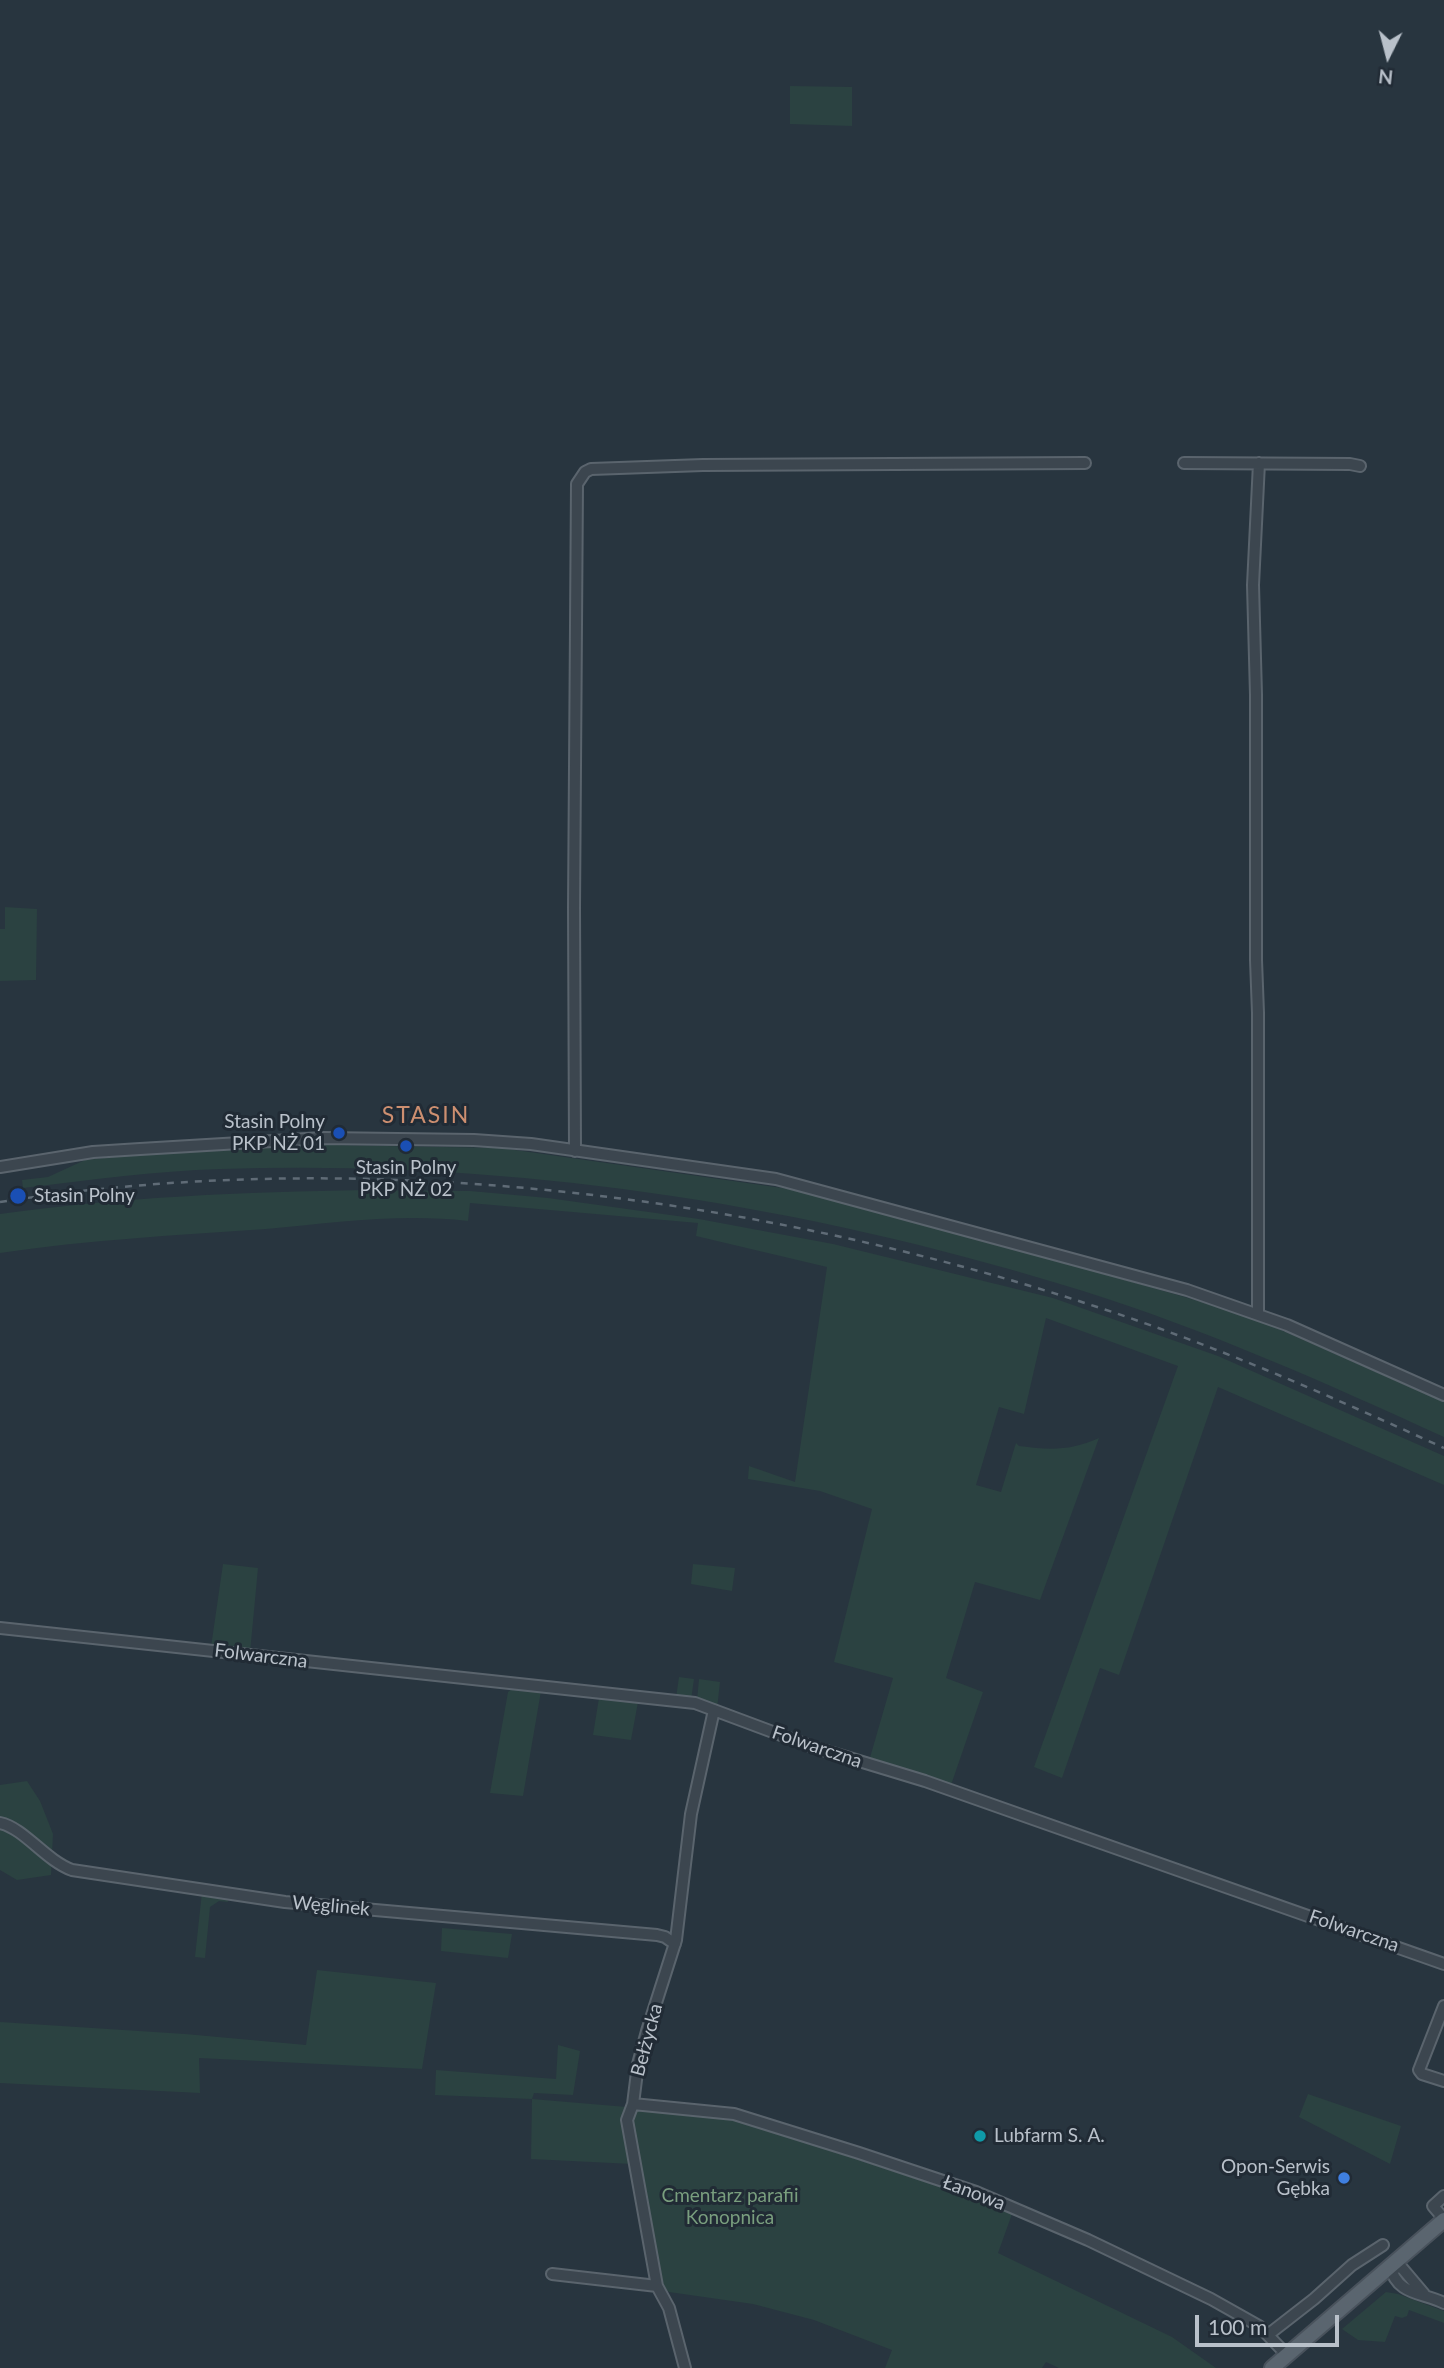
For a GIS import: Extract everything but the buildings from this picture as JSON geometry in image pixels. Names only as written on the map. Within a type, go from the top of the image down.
[{"type":"main road","points":[[1272,2368],[1444,2220]]},
{"type":"street","points":[[575,1151],[577,484],[585,472],[591,469],[703,465],[1085,463]]},
{"type":"street","points":[[1184,463],[1360,466]]},
{"type":"street","points":[[1258,1313],[1256,708],[1253,585],[1259,463]]},
{"type":"street","points":[[0,1167],[93,1152],[323,1139],[508,1141],[717,1170],[811,1187],[1187,1290],[1258,1313],[1444,1395]]},
{"type":"street","name":"Folwarczna","points":[[0,1628],[695,1703],[1444,1964]]},
{"type":"street","name":"Bełżycka","points":[[685,2368],[669,2308],[657,2286],[627,2120],[633,2104],[641,2053],[675,1944],[691,1814],[714,1710]]},
{"type":"street","name":"Węglinek","points":[[0,1823],[10,1826],[51,1860],[72,1870],[285,1902],[657,1935],[670,1939],[675,1944]]},
{"type":"street","points":[[1444,2006],[1419,2070],[1422,2074],[1444,2081]]},
{"type":"street","name":"Łanowa","points":[[633,2104],[733,2115],[859,2153],[976,2193],[1088,2239],[1211,2299],[1259,2326],[1287,2355]]},
{"type":"street","points":[[1444,2196],[1433,2206],[1444,2220]]},
{"type":"street","points":[[1269,2334],[1314,2300],[1352,2265],[1383,2245]]},
{"type":"street","points":[[1390,2266],[1402,2268],[1417,2282],[1424,2294],[1444,2303]]},
{"type":"street","points":[[552,2274],[657,2286]]},
{"type":"green space","points":[[790,86],[852,87],[852,126],[790,124]]},
{"type":"green space","points":[[5,907],[37,909],[36,980],[0,981],[0,929],[5,929]]},
{"type":"green space","points":[[331,1145],[501,1148],[796,1190],[1247,1315],[1444,1402],[1444,1437],[1266,1358],[1129,1306],[978,1260],[765,1212],[548,1180],[330,1168],[171,1172],[23,1188],[22,1180],[48,1177],[85,1160],[132,1155]]},
{"type":"green space","points":[[366,1190],[470,1191],[548,1198],[699,1219],[833,1244],[1053,1298],[1218,1356],[1444,1456],[1444,1485],[1218,1387],[1119,1675],[1100,1668],[1062,1778],[1034,1767],[1178,1366],[1046,1318],[1024,1414],[999,1407],[976,1485],[1001,1492],[1016,1443],[1019,1446],[1060,1448],[1099,1438],[1040,1600],[975,1582],[946,1678],[983,1692],[950,1788],[869,1761],[893,1678],[834,1662],[872,1509],[820,1491],[748,1479],[749,1466],[795,1482],[827,1267],[696,1236],[698,1223],[470,1203],[468,1221],[418,1218],[367,1220],[99,1241],[0,1253],[0,1214],[183,1196]]},
{"type":"green space","points":[[223,1564],[258,1568],[250,1653],[211,1647]]},
{"type":"green space","points":[[693,1564],[735,1568],[732,1591],[691,1584]]},
{"type":"green space","points":[[679,1677],[694,1679],[691,1700],[676,1698]]},
{"type":"green space","points":[[699,1679],[720,1682],[717,1709],[697,1701]]},
{"type":"green space","points":[[513,1688],[541,1691],[523,1796],[490,1793],[508,1692]]},
{"type":"green space","points":[[599,1698],[638,1702],[631,1740],[593,1735]]},
{"type":"green space","points":[[27,1781],[40,1801],[53,1834],[51,1875],[17,1880],[0,1870],[0,1785]]},
{"type":"green space","points":[[202,1892],[227,1896],[228,1902],[219,1901],[210,1907],[205,1958],[195,1957]]},
{"type":"green space","points":[[442,1928],[512,1934],[508,1958],[441,1951]]},
{"type":"green space","points":[[317,1970],[436,1983],[422,2069],[199,2058],[200,2093],[0,2083],[0,2022],[306,2045]]},
{"type":"green space","points":[[558,2045],[580,2051],[573,2095],[534,2093],[532,2099],[435,2095],[436,2070],[556,2079]]},
{"type":"green space","points":[[1308,2094],[1401,2126],[1390,2164],[1299,2117]]},
{"type":"green space","points":[[532,2099],[627,2107],[632,2164],[531,2159]]},
{"type":"green space","name":"Cmentarz parafii Konopnica","points":[[636,2110],[733,2119],[939,2186],[1012,2214],[998,2253],[1172,2337],[1216,2368],[1059,2368],[1046,2362],[1042,2368],[885,2368],[892,2350],[814,2320],[753,2304],[669,2292],[660,2284],[632,2115]]},
{"type":"green space","points":[[1386,2292],[1444,2311],[1444,2323],[1409,2310],[1407,2316],[1395,2316],[1385,2342],[1358,2340],[1342,2329]]},
{"type":"railway","points":[[0,1202],[135,1186],[273,1179],[412,1180],[551,1190],[690,1208],[826,1234],[961,1266],[1091,1305],[1181,1336],[1269,1371],[1444,1448]]},
{"type":"place","name":"Stasin Polny PKP NŻ 01","points":[[339,1133]]},
{"type":"place","name":"Stasin Polny PKP NŻ 02","points":[[406,1146]]},
{"type":"place","name":"Stasin Polny","points":[[18,1196]]},
{"type":"place","name":"Lubfarm S. A.","points":[[980,2136]]},
{"type":"place","name":"Opon-Serwis Gębka","points":[[1344,2178]]},
{"type":"district","name":"STASIN","points":[[426,1116]]}]
